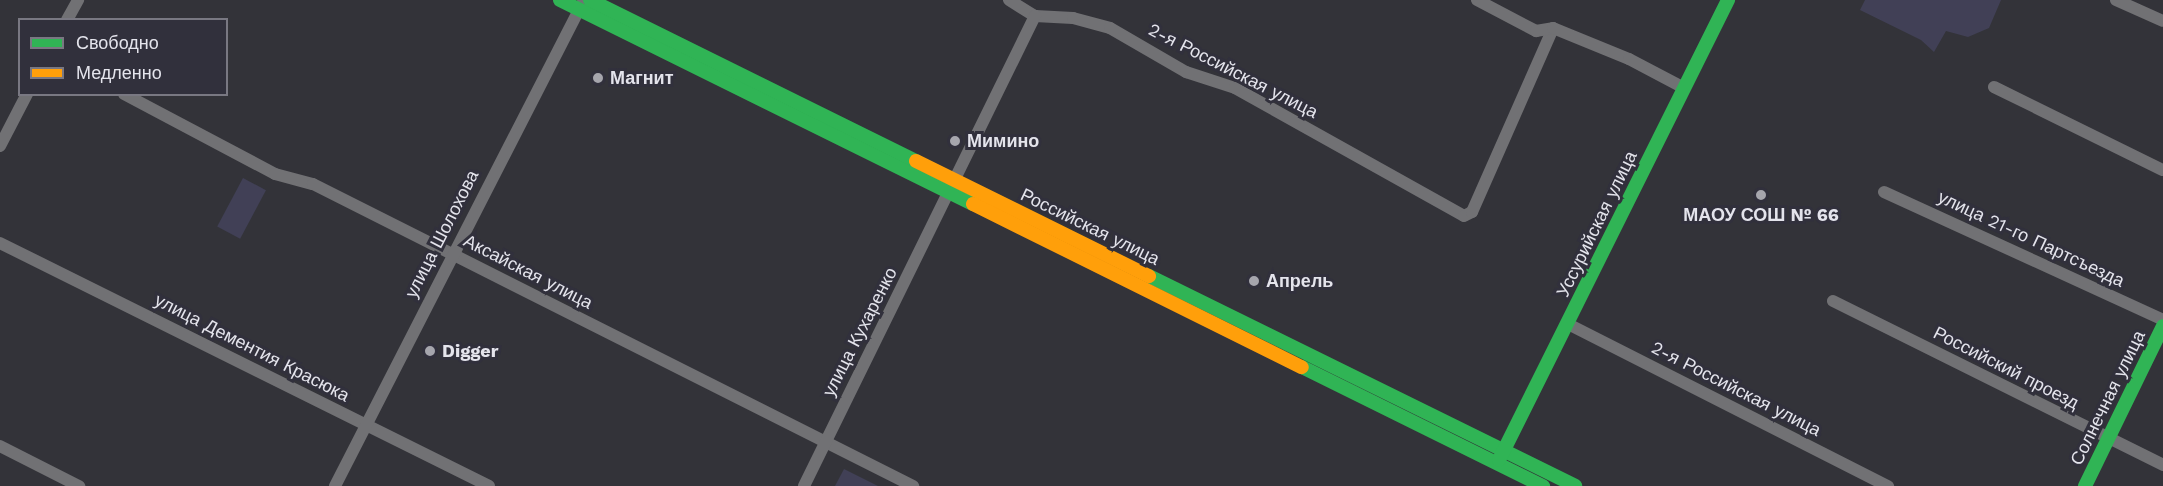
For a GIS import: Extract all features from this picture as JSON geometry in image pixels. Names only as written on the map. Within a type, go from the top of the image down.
[{"type":"main road","name":"Российская улица","points":[[560,0],[581,5],[948,194],[1501,458],[1575,486]]},
{"type":"main road","name":"Российская улица","points":[[590,0],[955,181],[1501,458],[1543,486]]},
{"type":"main road","name":"Уссурийская улица","points":[[1501,458],[1728,0]]},
{"type":"main road","name":"Солнечная улица","points":[[2085,486],[2163,326]]},
{"type":"street","points":[[68,18],[78,0]]},
{"type":"street","name":"2-я Российская улица","points":[[1009,0],[1035,16],[1072,18],[1110,28],[1186,72],[1235,88],[1464,216],[1472,212],[1553,28]]},
{"type":"street","points":[[1477,0],[1536,31],[1553,28],[1629,59],[1684,88]]},
{"type":"street","points":[[2116,0],[2163,21]]},
{"type":"street","name":"улица Шолохова","points":[[334,486],[581,5]]},
{"type":"street","points":[[955,181],[1035,16]]},
{"type":"street","points":[[1994,87],[2163,170]]},
{"type":"street","points":[[0,146],[26,96]]},
{"type":"street","name":"Аксайская улица","points":[[128,96],[275,174],[313,184],[914,486]]},
{"type":"street","name":"улица Кухаренко","points":[[804,486],[955,181]]},
{"type":"street","name":"улица 21-го Партсъезда","points":[[1884,192],[2163,320]]},
{"type":"street","name":"улица Дементия Красюка","points":[[0,243],[489,486]]},
{"type":"street","name":"Российский проезд","points":[[1833,301],[2163,465]]},
{"type":"street","name":"2-я Российская улица","points":[[1568,324],[1888,486]]},
{"type":"street","points":[[0,446],[79,486]]},
{"type":"shaded area","points":[[1865,0],[2001,0],[1989,28],[1968,37],[1946,31],[1934,52],[1921,40],[1860,10]]},
{"type":"shaded area","points":[[243,178],[266,190],[240,239],[217,227]]},
{"type":"shaded area","points":[[844,469],[878,486],[835,486]]},
{"type":"traffic: fast","points":[[560,0],[973,204]]},
{"type":"traffic: fast","points":[[590,0],[916,161]]},
{"type":"traffic: fast","points":[[1499,460],[1728,0]]},
{"type":"traffic: fast","points":[[1149,276],[1575,486]]},
{"type":"traffic: fast","points":[[2085,486],[2163,326]]},
{"type":"traffic: fast","points":[[1302,367],[1543,486]]},
{"type":"traffic: slow","points":[[916,161],[1149,276]]},
{"type":"traffic: slow","points":[[973,204],[1302,367]]},
{"type":"place","name":"Магнит","points":[[598,78]]},
{"type":"place","name":"Мимино","points":[[955,141]]},
{"type":"place","name":"МАОУ СОШ № 66","points":[[1761,195]]},
{"type":"place","name":"Апрель","points":[[1254,281]]},
{"type":"place","name":"Digger","points":[[430,351]]}]
